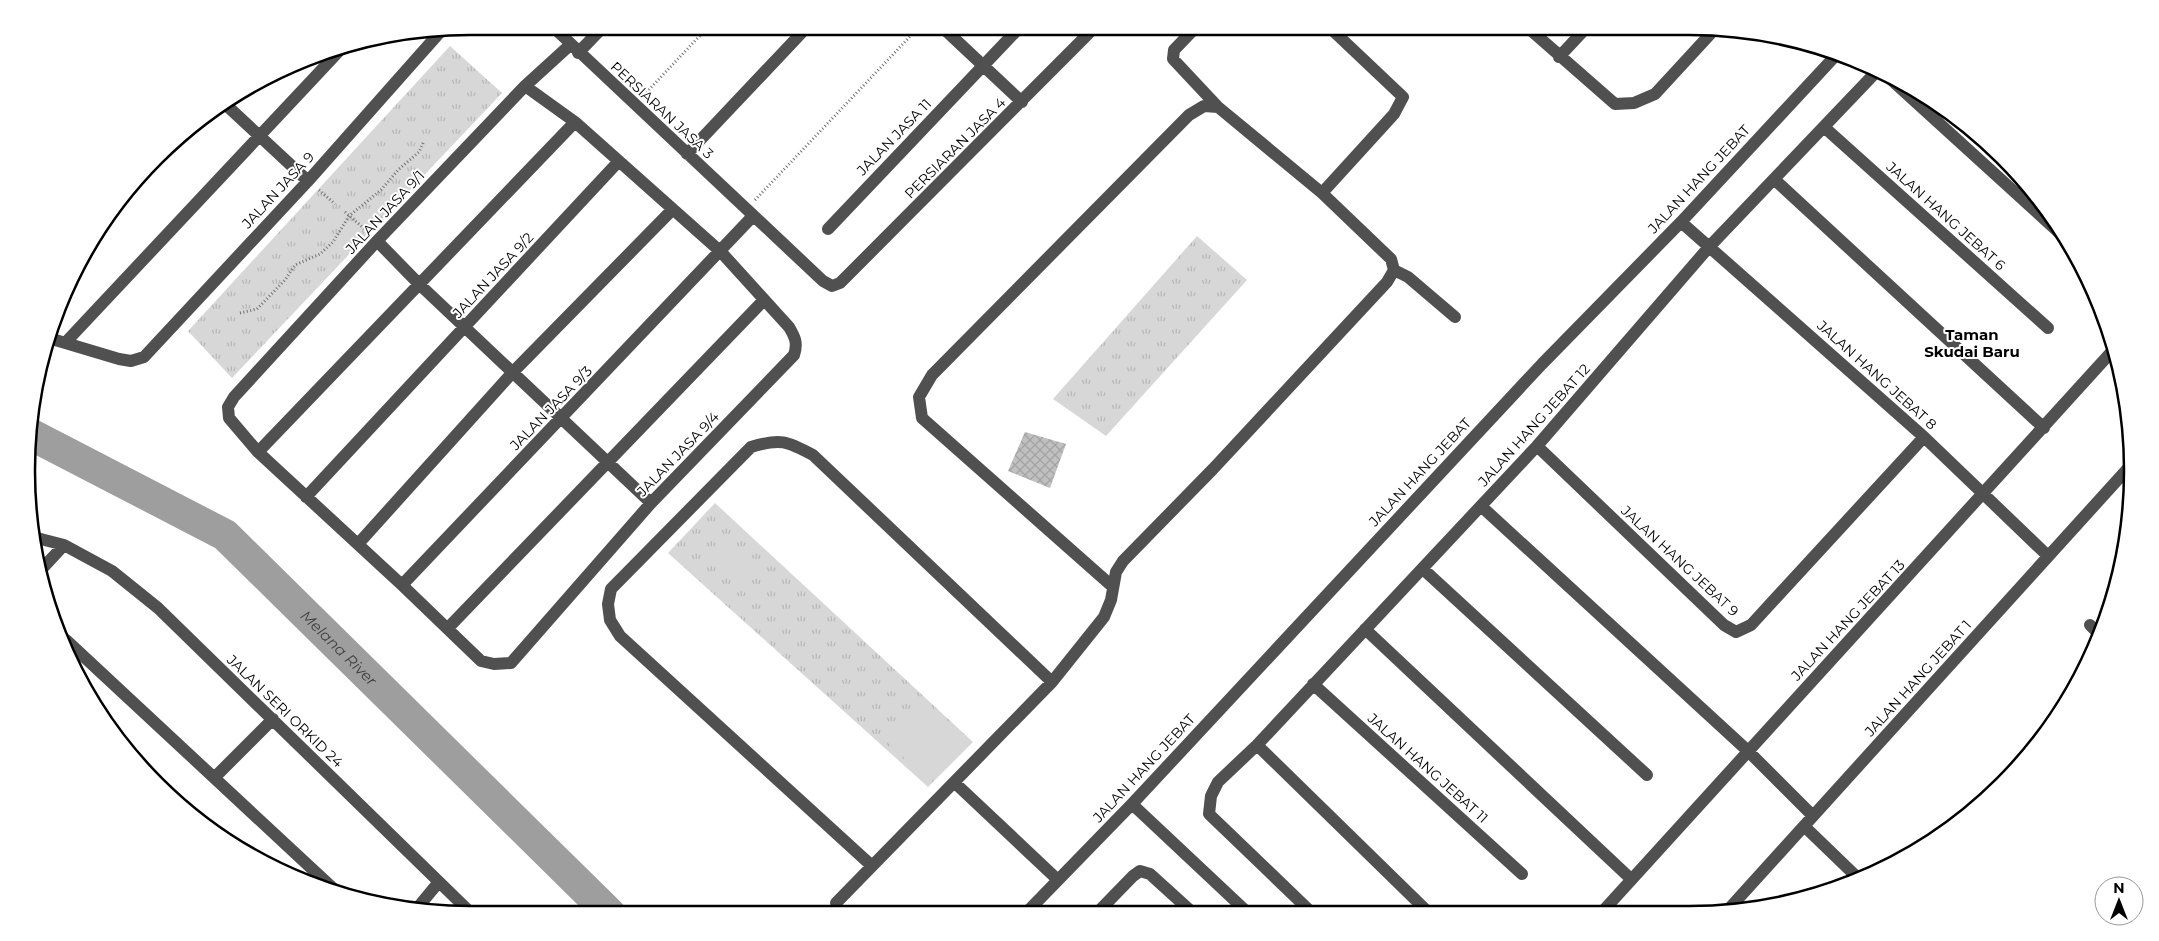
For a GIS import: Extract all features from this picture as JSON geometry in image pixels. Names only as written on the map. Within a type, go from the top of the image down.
[{"type":"street","name":"PERSIARAN JASA 3","points":[[561,35],[823,281],[832,286]]},
{"type":"street","name":"JALAN JASA 9/1","points":[[258,452],[229,418],[228,407],[234,397],[377,241],[525,86],[592,35]]},
{"type":"street","points":[[687,154],[799,35]]},
{"type":"street","points":[[950,35],[982,67],[1022,102]]},
{"type":"street","name":"JALAN JASA 11","points":[[828,228],[1012,35]]},
{"type":"street","name":"PERSIARAN JASA 4","points":[[832,286],[840,282],[1087,35]]},
{"type":"street","points":[[836,903],[1052,682],[1104,617],[1116,572],[1123,561],[1213,469],[1387,282],[1394,270],[1391,259],[1322,193],[1218,107],[1173,59],[1174,50],[1188,35]]},
{"type":"street","points":[[1322,193],[1394,114],[1403,97],[1338,35]]},
{"type":"street","points":[[1536,35],[1615,104],[1634,103],[1655,94],[1709,36]]},
{"type":"street","points":[[1559,57],[1580,35]]},
{"type":"street","name":"JALAN JASA 9","points":[[66,342],[131,361],[144,357],[308,181],[436,37]]},
{"type":"street","points":[[56,339],[66,342],[333,57]]},
{"type":"street","name":"JALAN HANG JEBAT","points":[[1033,906],[1132,804],[1535,372],[1681,222],[1832,59]]},
{"type":"street","name":"JALAN HANG JEBAT 12","points":[[1304,906],[1209,814],[1210,796],[1218,782],[1257,745],[1482,506],[1537,446],[1709,246],[1775,180],[1873,76]]},
{"type":"street","points":[[525,86],[575,122],[619,161]]},
{"type":"street","points":[[1906,93],[2043,218]]},
{"type":"street","points":[[1113,587],[922,418],[919,397],[932,375],[1190,115],[1204,106],[1218,107]]},
{"type":"street","points":[[229,108],[308,181]]},
{"type":"street","points":[[575,122],[258,452],[448,628],[764,300]]},
{"type":"street","name":"JALAN HANG JEBAT 6","points":[[1824,126],[2048,328]]},
{"type":"street","name":"JALAN JASA 9/4","points":[[448,628],[481,660],[494,664],[511,664],[651,503],[794,355],[797,347],[795,337],[721,252],[619,161]]},
{"type":"street","name":"JALAN JASA 9/2","points":[[306,497],[619,161]]},
{"type":"street","points":[[1775,180],[2044,428]]},
{"type":"street","points":[[358,544],[513,372],[673,209]]},
{"type":"street","points":[[721,252],[750,213]]},
{"type":"street","name":"JALAN HANG JEBAT 8","points":[[1681,222],[1924,437],[2048,556]]},
{"type":"street","points":[[377,241],[419,284],[651,503]]},
{"type":"street","name":"JALAN JASA 9/3","points":[[402,585],[721,252]]},
{"type":"street","points":[[1394,270],[1408,277],[1455,317]]},
{"type":"street","name":"JALAN HANG JEBAT 13","points":[[1607,906],[2108,356]]},
{"type":"street","name":"JALAN HANG JEBAT 9","points":[[1537,446],[1724,625],[1736,632],[1751,625],[1924,437]]},
{"type":"street","points":[[872,866],[620,636],[610,620],[608,604],[611,590],[631,569],[751,447],[768,442],[789,442],[813,455],[1052,682]]},
{"type":"street","name":"JALAN HANG JEBAT 1","points":[[1734,903],[2124,473]]},
{"type":"street","points":[[1482,506],[1748,751],[1813,816]]},
{"type":"street","name":"JALAN SERI ORKID 24","points":[[41,539],[64,545],[112,572],[158,608],[273,719],[438,884],[463,906]]},
{"type":"street","points":[[46,565],[64,545]]},
{"type":"street","points":[[1423,568],[1647,775]]},
{"type":"street","points":[[1365,629],[1631,879]]},
{"type":"street","points":[[72,645],[325,881]]},
{"type":"street","name":"JALAN HANG JEBAT 11","points":[[1313,684],[1522,874]]},
{"type":"street","points":[[215,777],[273,719]]},
{"type":"street","points":[[1257,745],[1422,906]]},
{"type":"street","points":[[955,783],[1058,880]]},
{"type":"street","points":[[1132,804],[1241,906]]},
{"type":"street","points":[[1804,826],[1853,874]]},
{"type":"street","points":[[1104,906],[1140,871],[1150,874],[1185,906]]},
{"type":"street","points":[[422,903],[438,884]]},
{"type":"path","points":[[634,105],[700,35]]},
{"type":"path","points":[[750,213],[912,35]]},
{"type":"path","points":[[1315,35],[1319,39]]},
{"type":"path","points":[[240,313],[257,309],[285,280],[295,265],[320,254],[333,242],[349,216],[381,190],[399,169],[419,152],[424,141]]},
{"type":"path","points":[[308,181],[335,204]]},
{"type":"path","points":[[345,212],[377,241]]},
{"type":"green space","points":[[450,46],[502,93],[232,378],[188,331]]},
{"type":"green space","points":[[1197,236],[1247,280],[1106,436],[1053,399]]},
{"type":"green space","points":[[715,503],[973,742],[928,787],[668,553]]},
{"type":"green space","points":[[728,543],[757,569],[741,585],[712,558]]},
{"type":"green space","points":[[920,705],[960,742],[928,780],[885,740]]},
{"type":"building","points":[[1025,432],[1066,444],[1050,488],[1008,471]]},
{"type":"waterway","name":"Melana River","points":[[36,437],[225,535],[602,906]]},
{"type":"district","name":"Taman Skudai Baru","points":[[1972,342]]}]
